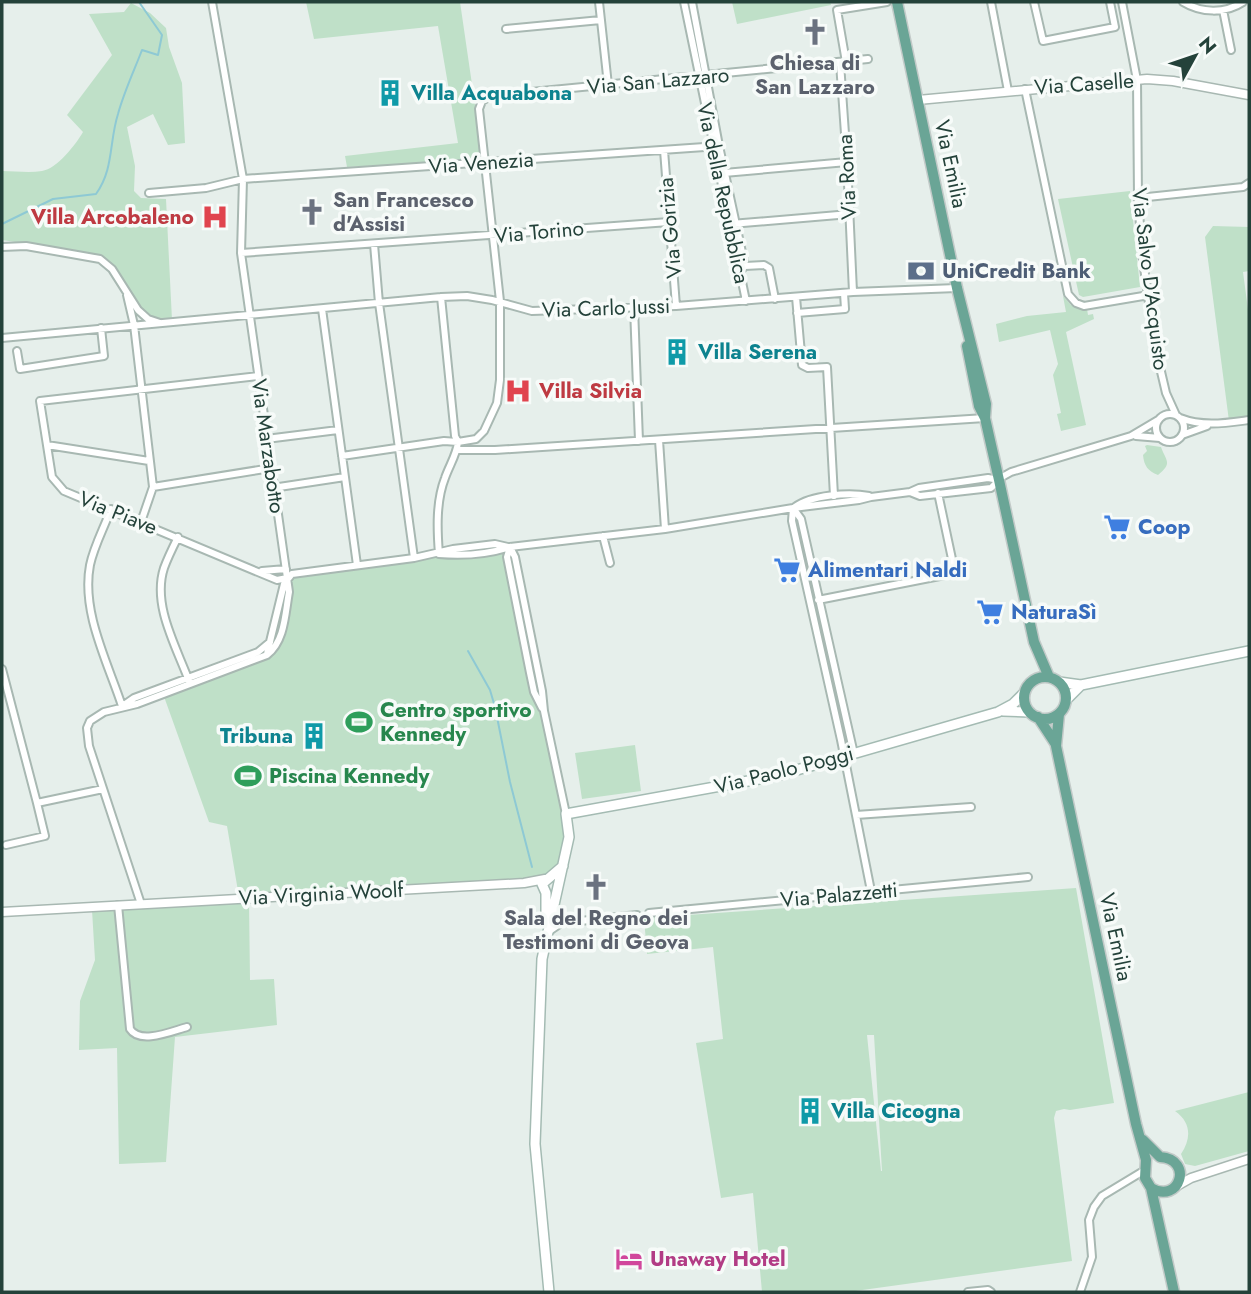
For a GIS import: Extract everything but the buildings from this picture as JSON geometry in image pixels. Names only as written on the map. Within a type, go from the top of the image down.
[{"type":"main road","name":"Via Emilia","points":[[897,2],[967,334],[973,348],[986,404],[985,418],[1034,642],[1033,681]]},
{"type":"main road","name":"Via Emilia","points":[[1034,642],[1054,680]]},
{"type":"main road","points":[[1081,685],[1066,699],[1059,714],[1049,718],[1034,715],[1026,704],[1025,692],[1033,681],[1041,677],[1081,685],[1249,651]]},
{"type":"main road","points":[[1054,680],[1065,690],[1066,699]]},
{"type":"main road","name":"Via Paolo Poggi","points":[[566,814],[756,780],[998,712],[1013,704],[1025,692]]},
{"type":"main road","name":"Via Paolo Poggi","points":[[998,712],[1034,715]]},
{"type":"main road","name":"Via Emilia","points":[[1059,714],[1056,746],[1140,1136],[1145,1178],[1159,1220],[1174,1292]]},
{"type":"main road","name":"Via Emilia","points":[[1034,715],[1056,746]]},
{"type":"main road","points":[[549,1292],[535,1144],[542,959],[569,838],[566,814]]},
{"type":"main road","points":[[546,933],[546,885],[564,864]]},
{"type":"main road","points":[[546,885],[555,880],[557,889]]},
{"type":"main road","points":[[546,885],[552,894],[557,889]]},
{"type":"main road","points":[[1140,1136],[1160,1157]]},
{"type":"main road","points":[[1146,1169],[1152,1160],[1160,1157],[1171,1159],[1179,1170],[1180,1179],[1175,1187],[1165,1192],[1150,1187]]},
{"type":"main road","name":"Via Emilia","points":[[1159,1220],[1165,1192]]},
{"type":"street","points":[[212,2],[243,179]]},
{"type":"street","points":[[599,2],[608,85]]},
{"type":"street","name":"Via della Repubblica","points":[[684,2],[698,77],[716,146],[742,269],[746,302]]},
{"type":"street","name":"Via della Repubblica","points":[[692,2],[716,146]]},
{"type":"street","name":"Via Roma","points":[[853,292],[843,63],[837,10],[887,2]]},
{"type":"street","points":[[992,2],[1008,90]]},
{"type":"street","points":[[1034,2],[1043,41],[1115,27],[1110,2]]},
{"type":"street","name":"Via Salvo D'Acquisto","points":[[1122,2],[1138,80],[1138,198],[1155,346],[1166,393],[1178,417]]},
{"type":"street","points":[[1182,2],[1197,8],[1223,10],[1243,2]]},
{"type":"street","points":[[1223,10],[1231,50]]},
{"type":"street","points":[[506,29],[601,20]]},
{"type":"street","name":"Via San Lazzaro","points":[[485,162],[479,109],[482,101],[490,96],[868,59]]},
{"type":"street","name":"Via Caselle","points":[[918,100],[1138,80],[1173,81],[1249,95]]},
{"type":"street","points":[[1025,89],[1068,294],[1076,303],[1087,306],[1149,295]]},
{"type":"street","name":"Via Venezia","points":[[149,193],[206,188],[243,179],[716,146]]},
{"type":"street","name":"Via Gorizia","points":[[664,150],[676,306]]},
{"type":"street","points":[[458,446],[476,439],[484,431],[498,403],[500,301],[485,162]]},
{"type":"street","points":[[722,173],[847,162]]},
{"type":"street","name":"Via Marzabotto","points":[[243,179],[241,253],[287,578]]},
{"type":"street","points":[[1138,198],[1243,187],[1249,183]]},
{"type":"street","points":[[732,224],[850,215]]},
{"type":"street","name":"Via Torino","points":[[241,253],[668,222]]},
{"type":"street","points":[[374,244],[379,303],[414,558]]},
{"type":"street","points":[[2,247],[17,245],[100,258],[113,269],[138,310],[162,324]]},
{"type":"street","points":[[742,269],[764,265],[769,268],[775,299]]},
{"type":"street","name":"Via Carlo Jussi","points":[[2,336],[162,324],[441,297],[467,296],[500,301],[532,311],[676,306],[853,292],[957,288]]},
{"type":"street","points":[[797,313],[845,309],[844,293]]},
{"type":"street","points":[[127,295],[134,326],[153,487],[141,522]]},
{"type":"street","points":[[439,554],[438,518],[442,488],[458,446],[441,297]]},
{"type":"street","points":[[796,297],[802,365],[808,368],[827,367],[834,496]]},
{"type":"street","points":[[634,307],[639,441]]},
{"type":"street","points":[[322,309],[357,565]]},
{"type":"street","points":[[17,351],[20,369],[104,356],[101,328]]},
{"type":"street","points":[[141,390],[258,376]]},
{"type":"street","name":"Via Piave","points":[[141,390],[40,401],[52,477],[58,486],[64,491],[277,579],[287,578]]},
{"type":"street","points":[[1161,439],[1156,432],[1165,409],[1166,393]]},
{"type":"street","points":[[910,492],[920,496],[990,488],[1011,472],[1131,436],[1168,414],[1212,424]]},
{"type":"street","points":[[1178,417],[1184,428],[1182,435]]},
{"type":"street","points":[[342,456],[444,441],[458,446],[495,450],[985,418]]},
{"type":"street","points":[[1131,436],[1150,436],[1172,441],[1212,424],[1249,421]]},
{"type":"street","points":[[274,438],[338,430]]},
{"type":"street","points":[[476,439],[495,450]]},
{"type":"street","points":[[659,440],[665,529]]},
{"type":"street","points":[[47,445],[149,461]]},
{"type":"street","points":[[153,487],[271,468]]},
{"type":"street","points":[[279,487],[345,477]]},
{"type":"street","points":[[267,655],[287,578],[305,571],[439,554],[453,556],[496,552],[510,547],[665,529],[988,478],[999,480]]},
{"type":"street","points":[[849,755],[792,521],[793,508],[804,500],[855,493],[871,496]]},
{"type":"street","points":[[818,600],[955,573],[938,493]]},
{"type":"street","points":[[793,508],[801,519],[818,600],[849,755],[856,815],[871,891]]},
{"type":"street","points":[[111,509],[93,556],[88,587],[89,602],[99,639],[122,706]]},
{"type":"street","points":[[603,536],[610,563]]},
{"type":"street","points":[[178,537],[164,567],[161,600],[163,613],[189,681]]},
{"type":"street","points":[[510,547],[507,557],[530,673],[534,692],[544,711],[566,814]]},
{"type":"street","name":"Via Piave","points":[[260,571],[286,569]]},
{"type":"street","points":[[189,681],[267,655],[276,648],[289,592],[287,578]]},
{"type":"street","points":[[141,904],[89,746],[87,728],[90,721],[97,715],[137,704],[258,653],[272,639]]},
{"type":"street","points":[[2,669],[45,836],[6,845]]},
{"type":"street","points":[[37,803],[103,789]]},
{"type":"street","points":[[856,815],[971,807]]},
{"type":"street","name":"Via Palazzetti","points":[[649,913],[1028,877]]},
{"type":"street","name":"Via Virginia Woolf","points":[[2,912],[524,883],[546,885]]},
{"type":"street","points":[[118,905],[130,1029],[134,1035],[141,1037],[187,1027]]},
{"type":"street","points":[[551,914],[561,923]]},
{"type":"street","points":[[546,933],[561,923],[637,915]]},
{"type":"street","points":[[1175,1187],[1249,1159]]},
{"type":"street","points":[[1080,1292],[1092,1257],[1089,1220],[1094,1207],[1102,1196],[1146,1169]]},
{"type":"street","points":[[1179,1170],[1191,1173],[1212,1171]]},
{"type":"street","points":[[1119,1185],[1140,1182],[1150,1187]]},
{"type":"street","points":[[968,1292],[991,1292]]},
{"type":"green space","points":[[306,2],[460,2],[483,160],[347,167],[345,156],[458,143],[438,26],[314,39]]},
{"type":"green space","points":[[732,2],[830,2],[831,5],[737,24]]},
{"type":"green space","points":[[131,3],[150,13],[166,28],[169,47],[182,83],[185,143],[168,145],[153,114],[127,127],[135,166],[134,191],[141,198],[166,199],[172,320],[152,320],[143,312],[123,279],[103,258],[82,252],[2,240],[2,171],[32,172],[48,169],[60,161],[76,143],[83,132],[67,115],[112,55],[89,14],[124,12]]},
{"type":"green space","points":[[1130,191],[1140,287],[1083,297],[1079,295],[1058,199]]},
{"type":"green space","points":[[1213,226],[1249,227],[1249,271],[1243,272],[1249,317],[1249,418],[1229,421],[1205,237]]},
{"type":"green space","points":[[1063,296],[1071,305],[1087,309],[1088,315],[1093,314],[1094,319],[1066,332],[1086,425],[1061,431],[1057,414],[1061,413],[1053,375],[1058,364],[1050,330],[999,342],[996,324],[1027,316],[1066,312]]},
{"type":"green space","points":[[1147,445],[1161,447],[1166,459],[1166,468],[1158,475],[1149,470],[1144,462],[1143,455],[1147,451]]},
{"type":"green space","name":"Centro sportivo Kennedy","points":[[502,547],[512,552],[570,838],[559,864],[543,875],[523,879],[249,901],[250,980],[274,979],[277,1025],[175,1037],[166,1162],[119,1164],[117,1048],[79,1050],[80,1001],[95,960],[92,910],[239,897],[227,826],[209,822],[162,691],[265,650],[276,618],[279,583],[291,573]]},
{"type":"green space","points":[[635,745],[641,791],[582,799],[575,753]]},
{"type":"green space","points":[[1076,888],[1114,1103],[1056,1111],[1054,1118],[1072,1261],[848,1292],[762,1292],[753,1193],[721,1198],[696,1043],[723,1039],[713,947],[647,954],[644,918]],"holes":[[[867,1035],[874,1035],[882,1171]]]},
{"type":"green space","points":[[1249,1092],[1249,1151],[1195,1166],[1185,1164],[1181,1154],[1187,1143],[1188,1131],[1185,1121],[1175,1111]]},
{"type":"waterway","points":[[2,224],[53,199],[96,194],[102,185],[120,106],[142,50],[158,55],[162,35],[139,2]]},
{"type":"waterway","points":[[468,651],[490,690],[532,867]]},
{"type":"place","name":"Chiesa di San Lazzaro","points":[[815,32]]},
{"type":"place","name":"Villa Acquabona","points":[[390,93]]},
{"type":"place","name":"San Francesco d'Assisi","points":[[312,212]]},
{"type":"place","name":"Villa Arcobaleno","points":[[215,217]]},
{"type":"place","name":"UniCredit Bank","points":[[921,271]]},
{"type":"place","name":"Villa Serena","points":[[677,352]]},
{"type":"place","name":"Villa Silvia","points":[[518,391]]},
{"type":"place","name":"Coop","points":[[1117,527]]},
{"type":"place","name":"Alimentari Naldi","points":[[787,570]]},
{"type":"place","name":"NaturaSì","points":[[990,612]]},
{"type":"place","name":"Centro sportivo Kennedy","points":[[359,722]]},
{"type":"place","name":"Tribuna","points":[[314,736]]},
{"type":"place","name":"Piscina Kennedy","points":[[248,776]]},
{"type":"place","name":"Sala del Regno dei Testimoni di Geova","points":[[596,887]]},
{"type":"place","name":"Villa Cicogna","points":[[810,1111]]},
{"type":"place","name":"Unaway Hotel","points":[[629,1259]]}]
